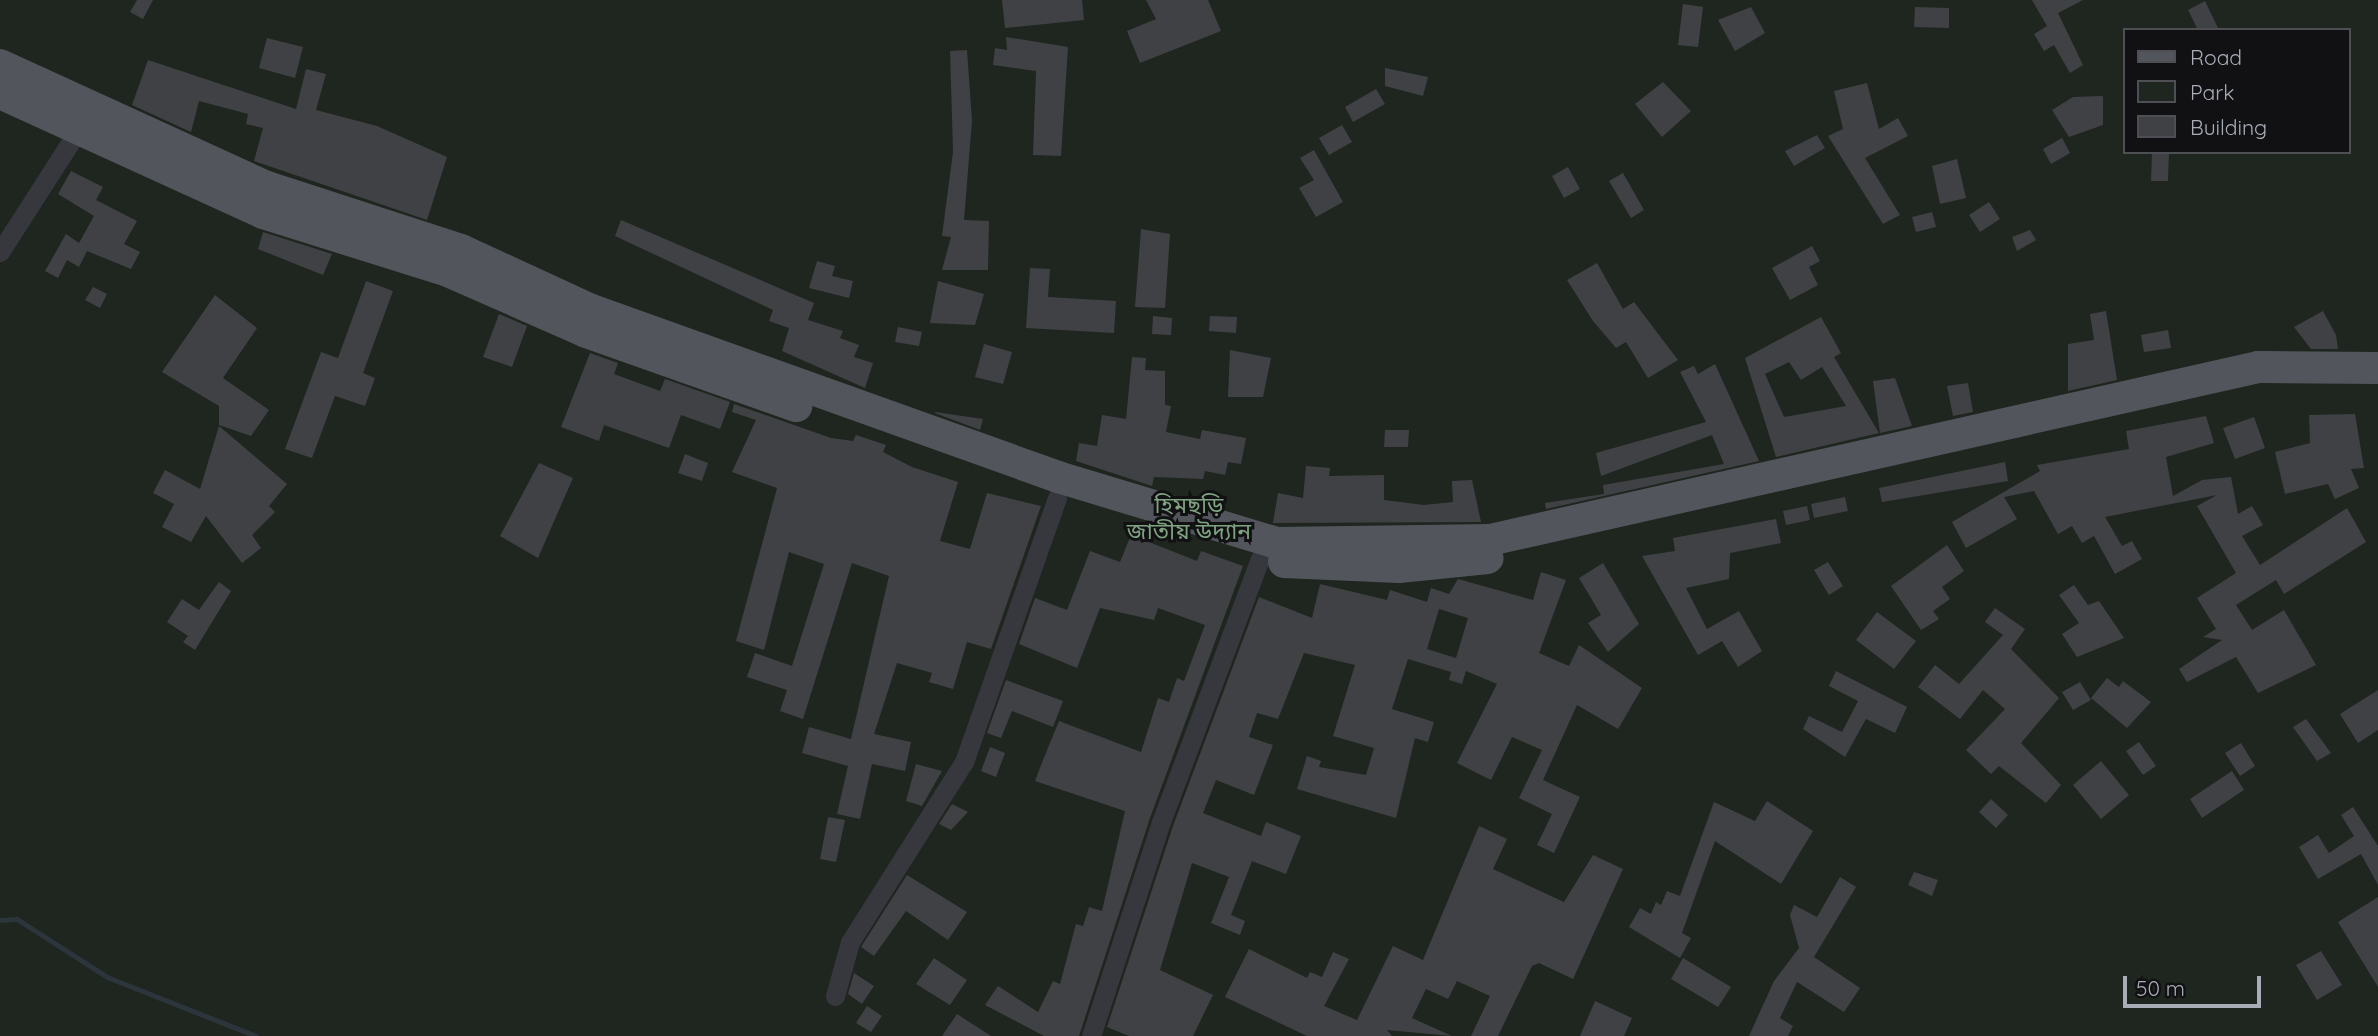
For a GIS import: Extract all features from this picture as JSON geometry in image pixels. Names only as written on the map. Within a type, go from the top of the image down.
[{"type":"main road","points":[[0,65],[267,187],[461,250],[589,309],[1058,478],[1277,543],[1490,540],[2259,367],[2378,368]]},
{"type":"main road","points":[[0,93],[77,132],[263,213],[448,271],[586,332],[1057,498],[1260,559],[1399,567],[1493,557],[2260,389],[2336,383],[2378,368]]},
{"type":"street","points":[[0,252],[77,132]]},
{"type":"street","points":[[835,996],[850,943],[964,762],[1057,498]]},
{"type":"street","points":[[1091,1036],[1161,822],[1260,559]]},
{"type":"green space","name":"হিমছড়ি জাতীয় উদ্যান","points":[[0,0],[2378,0],[2378,1036],[0,1036]]},
{"type":"building","points":[[137,0],[153,0],[143,19],[130,12]]},
{"type":"building","points":[[1002,0],[1082,0],[1084,20],[1005,28]]},
{"type":"building","points":[[1146,0],[1208,0],[1221,31],[1140,63],[1127,31],[1156,19]]},
{"type":"building","points":[[2032,0],[2083,0],[2058,13],[2083,65],[2070,73],[2054,45],[2044,51],[2034,34],[2047,26]]},
{"type":"building","points":[[2205,1],[2218,28],[2197,28],[2188,10]]},
{"type":"building","points":[[1683,4],[1703,7],[1698,47],[1678,45]]},
{"type":"building","points":[[1751,7],[1765,33],[1735,51],[1718,20]]},
{"type":"building","points":[[1915,7],[1949,8],[1949,28],[1914,27]]},
{"type":"building","points":[[1006,37],[1068,47],[1061,156],[1033,155],[1036,71],[993,65],[995,48],[1007,50]]},
{"type":"building","points":[[267,38],[303,47],[295,78],[259,68]]},
{"type":"building","points":[[967,50],[972,121],[964,220],[989,221],[988,270],[942,270],[951,237],[942,236],[953,152],[950,51]]},
{"type":"building","points":[[148,60],[296,109],[306,69],[326,74],[316,110],[377,126],[447,157],[427,220],[254,161],[263,128],[246,124],[248,114],[199,101],[191,132],[132,105]]},
{"type":"building","points":[[1385,68],[1428,77],[1423,96],[1385,86]]},
{"type":"building","points":[[1663,82],[1691,111],[1662,137],[1635,104]]},
{"type":"building","points":[[1867,83],[1879,129],[1898,118],[1908,136],[1865,158],[1900,215],[1883,224],[1828,136],[1843,129],[1834,91]]},
{"type":"building","points":[[1376,89],[1385,104],[1353,122],[1345,107]]},
{"type":"building","points":[[2103,96],[2103,125],[2069,137],[2052,110],[2073,97]]},
{"type":"building","points":[[1342,125],[1352,142],[1329,155],[1319,138]]},
{"type":"building","points":[[1817,135],[1825,148],[1794,166],[1785,151]]},
{"type":"building","points":[[2062,138],[2070,153],[2051,164],[2043,149]]},
{"type":"building","points":[[1314,150],[1343,202],[1316,217],[1299,188],[1314,180],[1300,158]]},
{"type":"building","points":[[2152,154],[2169,154],[2168,181],[2151,181]]},
{"type":"building","points":[[1957,159],[1966,198],[1940,204],[1932,166]]},
{"type":"building","points":[[1568,167],[1580,189],[1564,198],[1552,176]]},
{"type":"building","points":[[71,171],[103,187],[96,200],[137,221],[124,244],[140,252],[131,269],[87,251],[79,267],[67,260],[58,278],[45,271],[66,234],[79,243],[94,216],[58,194]]},
{"type":"building","points":[[1623,173],[1644,210],[1631,218],[1609,181]]},
{"type":"building","points":[[1989,202],[2000,219],[1980,232],[1969,215]]},
{"type":"building","points":[[1932,212],[1936,227],[1916,232],[1912,217]]},
{"type":"building","points":[[621,220],[814,303],[808,320],[843,331],[840,338],[859,345],[854,357],[873,363],[865,388],[782,351],[789,328],[769,321],[773,310],[615,236]]},
{"type":"building","points":[[1141,229],[1170,234],[1165,308],[1135,307]]},
{"type":"building","points":[[2030,230],[2036,240],[2017,251],[2012,237]]},
{"type":"building","points":[[263,232],[332,254],[323,275],[258,249]]},
{"type":"building","points":[[1812,246],[1820,261],[1809,267],[1818,285],[1790,300],[1772,268]]},
{"type":"building","points":[[817,261],[835,266],[832,276],[853,281],[849,298],[809,288]]},
{"type":"building","points":[[1597,263],[1623,309],[1634,302],[1678,360],[1648,378],[1626,342],[1616,348],[1593,321],[1567,280]]},
{"type":"building","points":[[1030,268],[1050,269],[1048,297],[1116,301],[1114,333],[1026,328]]},
{"type":"building","points":[[366,281],[393,291],[363,373],[375,378],[365,406],[335,396],[312,458],[285,449],[321,352],[338,358]]},
{"type":"building","points":[[938,281],[984,294],[975,325],[930,323]]},
{"type":"building","points":[[93,287],[107,294],[100,308],[85,300]]},
{"type":"building","points":[[215,295],[257,328],[223,378],[269,410],[251,436],[219,425],[219,406],[162,372]]},
{"type":"building","points":[[2106,311],[2117,380],[2068,391],[2068,344],[2094,340],[2090,314]]},
{"type":"building","points":[[2323,311],[2336,335],[2338,349],[2311,349],[2294,327]]},
{"type":"building","points":[[499,314],[527,326],[512,367],[483,357]]},
{"type":"building","points":[[1153,316],[1172,318],[1171,335],[1152,334]]},
{"type":"building","points":[[1210,316],[1237,317],[1236,333],[1209,331]]},
{"type":"building","points":[[1821,317],[1841,353],[1834,357],[1879,433],[1776,457],[1745,358]],"holes":[[[1789,362],[1801,380],[1822,367],[1846,406],[1784,417],[1765,374]]]},
{"type":"building","points":[[898,327],[922,332],[919,346],[895,342]]},
{"type":"building","points":[[2168,330],[2171,348],[2144,352],[2141,335]]},
{"type":"building","points":[[984,344],[1012,352],[1003,384],[975,377]]},
{"type":"building","points":[[1230,350],[1271,358],[1263,397],[1228,397]]},
{"type":"building","points":[[590,353],[618,363],[614,374],[660,391],[665,379],[730,402],[720,429],[681,415],[669,448],[604,425],[599,441],[561,427]]},
{"type":"building","points":[[1132,357],[1146,358],[1145,370],[1165,371],[1165,405],[1171,406],[1166,432],[1200,439],[1202,430],[1246,438],[1241,464],[1228,462],[1225,475],[1205,471],[1203,479],[1154,477],[1152,486],[1076,461],[1079,443],[1097,446],[1102,415],[1126,419]]},
{"type":"building","points":[[1715,364],[1759,461],[1546,509],[1545,503],[1604,494],[1603,485],[1724,464],[1712,435],[1601,476],[1596,453],[1706,422],[1680,372],[1694,366],[1698,374]]},
{"type":"building","points":[[1895,378],[1912,426],[1880,433],[1873,381]]},
{"type":"building","points":[[1968,383],[1973,412],[1953,416],[1947,386]]},
{"type":"building","points":[[734,404],[831,438],[853,441],[856,435],[886,445],[883,452],[912,467],[958,482],[940,541],[970,549],[987,493],[1041,506],[991,649],[967,642],[953,689],[929,682],[932,673],[897,663],[874,734],[911,742],[905,771],[872,764],[860,819],[837,814],[848,766],[802,753],[809,727],[851,739],[889,576],[852,563],[803,719],[780,711],[787,690],[747,677],[755,653],[792,666],[824,564],[789,552],[764,650],[736,641],[777,488],[732,472],[756,420],[732,412]]},
{"type":"building","points":[[935,412],[983,419],[980,430]]},
{"type":"building","points":[[2355,414],[2364,468],[2351,469],[2359,488],[2335,499],[2328,484],[2285,494],[2275,452],[2310,443],[2309,415]]},
{"type":"building","points":[[2206,416],[2214,443],[2166,457],[2173,496],[2202,480],[2231,477],[2238,514],[2252,506],[2263,525],[2242,536],[2260,565],[2347,508],[2366,542],[2284,594],[2276,580],[2236,605],[2252,630],[2284,610],[2316,665],[2258,693],[2236,657],[2187,682],[2179,669],[2222,640],[2203,637],[2216,629],[2197,598],[2236,573],[2197,506],[2217,495],[2105,517],[2122,546],[2132,541],[2142,559],[2115,574],[2094,536],[2082,543],[2072,526],[2058,534],[2034,491],[2004,497],[2017,519],[1966,548],[1952,522],[2040,471],[2037,465],[2129,449],[2126,431]]},
{"type":"building","points":[[2254,417],[2265,448],[2235,459],[2223,428]]},
{"type":"building","points":[[219,426],[287,484],[269,506],[275,512],[252,535],[261,548],[242,563],[206,516],[191,542],[162,527],[174,504],[153,493],[165,470],[200,489]]},
{"type":"building","points":[[1385,430],[1409,430],[1408,447],[1384,447]]},
{"type":"building","points":[[685,454],[708,463],[702,481],[678,473]]},
{"type":"building","points":[[2005,462],[2008,481],[1882,502],[1879,488]]},
{"type":"building","points":[[539,463],[573,478],[538,558],[500,536]]},
{"type":"building","points":[[1306,466],[1330,468],[1329,476],[1384,475],[1384,500],[1424,505],[1453,502],[1452,481],[1472,480],[1481,522],[1273,523],[1278,493],[1303,498]]},
{"type":"building","points":[[1845,497],[1848,511],[1814,518],[1811,504]]},
{"type":"building","points":[[1807,506],[1810,520],[1786,525],[1783,511]]},
{"type":"building","points":[[1776,519],[1781,543],[1730,553],[1729,579],[1686,588],[1707,629],[1739,611],[1762,651],[1738,667],[1722,641],[1698,655],[1642,556],[1675,551],[1673,538]]},
{"type":"building","points":[[1131,535],[1197,561],[1201,551],[1243,566],[1150,818],[1079,1036],[1044,1036],[985,1005],[998,986],[1038,1012],[1053,981],[1060,984],[1076,924],[1083,926],[1089,907],[1102,911],[1125,811],[1035,781],[1043,760],[1059,721],[1141,752],[1158,698],[1169,702],[1177,678],[1184,681],[1205,625],[1158,608],[1154,620],[1100,608],[1077,668],[1019,644],[1035,598],[1067,610],[1090,551],[1120,562]]},
{"type":"building","points":[[1947,545],[1964,571],[1942,587],[1950,599],[1933,611],[1939,619],[1921,630],[1891,586]]},
{"type":"building","points":[[1828,562],[1843,586],[1829,595],[1814,570]]},
{"type":"building","points":[[1603,563],[1639,624],[1608,652],[1588,623],[1601,615],[1579,578]]},
{"type":"building","points":[[1541,572],[1566,580],[1539,653],[1569,666],[1579,645],[1642,688],[1618,729],[1577,705],[1543,780],[1580,797],[1554,853],[1537,845],[1552,814],[1519,798],[1542,750],[1512,737],[1491,780],[1457,763],[1497,684],[1466,671],[1462,684],[1449,680],[1451,672],[1408,659],[1392,709],[1434,722],[1428,742],[1415,738],[1396,818],[1297,789],[1307,756],[1321,761],[1319,767],[1366,775],[1374,748],[1333,736],[1355,665],[1304,653],[1278,719],[1257,713],[1249,737],[1273,745],[1254,795],[1216,780],[1203,813],[1261,836],[1266,822],[1301,836],[1286,874],[1252,861],[1231,915],[1245,921],[1240,935],[1211,923],[1229,877],[1192,863],[1160,970],[1213,995],[1193,1036],[1129,1036],[1107,1027],[1173,826],[1259,597],[1312,618],[1320,584],[1387,600],[1390,590],[1427,602],[1431,588],[1449,594],[1458,579],[1533,600]],"holes":[[[1439,609],[1468,618],[1456,658],[1427,649]]]},
{"type":"building","points":[[219,582],[231,591],[195,650],[183,642],[188,636],[167,622],[182,599],[199,610]]},
{"type":"building","points":[[2074,585],[2088,605],[2099,601],[2124,638],[2077,657],[2062,634],[2079,623],[2059,595]]},
{"type":"building","points":[[1995,608],[2025,629],[2011,649],[2059,698],[2021,743],[2061,785],[2046,803],[1999,766],[1991,774],[1966,750],[2005,709],[1983,690],[1960,719],[1918,687],[1935,665],[1959,684],[2003,635],[1985,622]]},
{"type":"building","points":[[1877,612],[1916,641],[1894,669],[1856,640]]},
{"type":"building","points":[[1836,671],[1907,707],[1895,733],[1866,719],[1845,757],[1803,729],[1809,716],[1842,732],[1858,701],[1829,686]]},
{"type":"building","points":[[2107,678],[2119,687],[2123,681],[2151,702],[2127,728],[2091,698]]},
{"type":"building","points":[[1006,680],[1063,701],[1053,727],[1012,711],[1001,738],[987,733]]},
{"type":"building","points":[[2080,682],[2091,700],[2073,710],[2062,692]]},
{"type":"building","points":[[2378,690],[2378,730],[2358,743],[2340,714]]},
{"type":"building","points":[[2306,719],[2331,753],[2317,761],[2293,727]]},
{"type":"building","points":[[2139,742],[2156,766],[2143,775],[2126,751]]},
{"type":"building","points":[[2241,743],[2255,766],[2240,776],[2225,753]]},
{"type":"building","points":[[990,747],[1005,753],[996,777],[981,771]]},
{"type":"building","points":[[2101,761],[2129,795],[2101,819],[2073,785]]},
{"type":"building","points":[[916,764],[942,771],[922,806],[906,801]]},
{"type":"building","points":[[2232,771],[2244,790],[2202,818],[2190,799]]},
{"type":"building","points":[[1991,799],[2008,815],[1996,828],[1979,812]]},
{"type":"building","points":[[1767,801],[1813,831],[1781,884],[1715,841],[1682,933],[1691,938],[1680,958],[1629,927],[1640,908],[1651,914],[1656,902],[1661,905],[1667,891],[1680,896],[1714,802],[1755,821]]},
{"type":"building","points":[[952,804],[968,812],[951,830],[939,824]]},
{"type":"building","points":[[2353,807],[2378,846],[2378,885],[2361,854],[2318,879],[2299,847],[2318,835],[2329,853],[2354,836],[2341,815]]},
{"type":"building","points":[[828,817],[845,820],[836,862],[820,859]]},
{"type":"building","points":[[1479,826],[1507,839],[1493,869],[1564,902],[1593,855],[1623,869],[1573,979],[1539,963],[1532,966],[1498,1036],[1471,1036],[1490,996],[1457,981],[1448,999],[1426,989],[1412,1018],[1452,1036],[1387,1030],[1392,1036],[1307,1036],[1225,997],[1249,949],[1307,978],[1310,972],[1322,977],[1333,952],[1349,959],[1324,1006],[1357,1020],[1393,946],[1423,960]]},
{"type":"building","points":[[1914,872],[1938,880],[1932,896],[1908,885]]},
{"type":"building","points":[[907,875],[967,912],[948,940],[906,911],[874,956],[861,947]]},
{"type":"building","points":[[1840,877],[1856,887],[1814,957],[1860,988],[1844,1012],[1797,982],[1780,1018],[1793,1026],[1788,1036],[1749,1036],[1774,981],[1799,948],[1790,915],[1794,905],[1817,917]]},
{"type":"building","points":[[2378,897],[2378,987],[2338,922]]},
{"type":"building","points":[[2321,951],[2342,985],[2317,1000],[2296,965]]},
{"type":"building","points":[[934,958],[967,980],[950,1005],[916,984]]},
{"type":"building","points":[[1683,958],[1731,987],[1718,1007],[1671,979]]},
{"type":"building","points":[[854,973],[874,986],[862,1004],[848,994]]},
{"type":"building","points":[[1595,1001],[1632,1018],[1624,1036],[1580,1036]]},
{"type":"building","points":[[867,1006],[882,1016],[871,1032],[856,1023]]},
{"type":"building","points":[[957,1014],[991,1036],[942,1036]]},
{"type":"waterway","points":[[0,920],[17,919],[107,977],[256,1036]]}]
